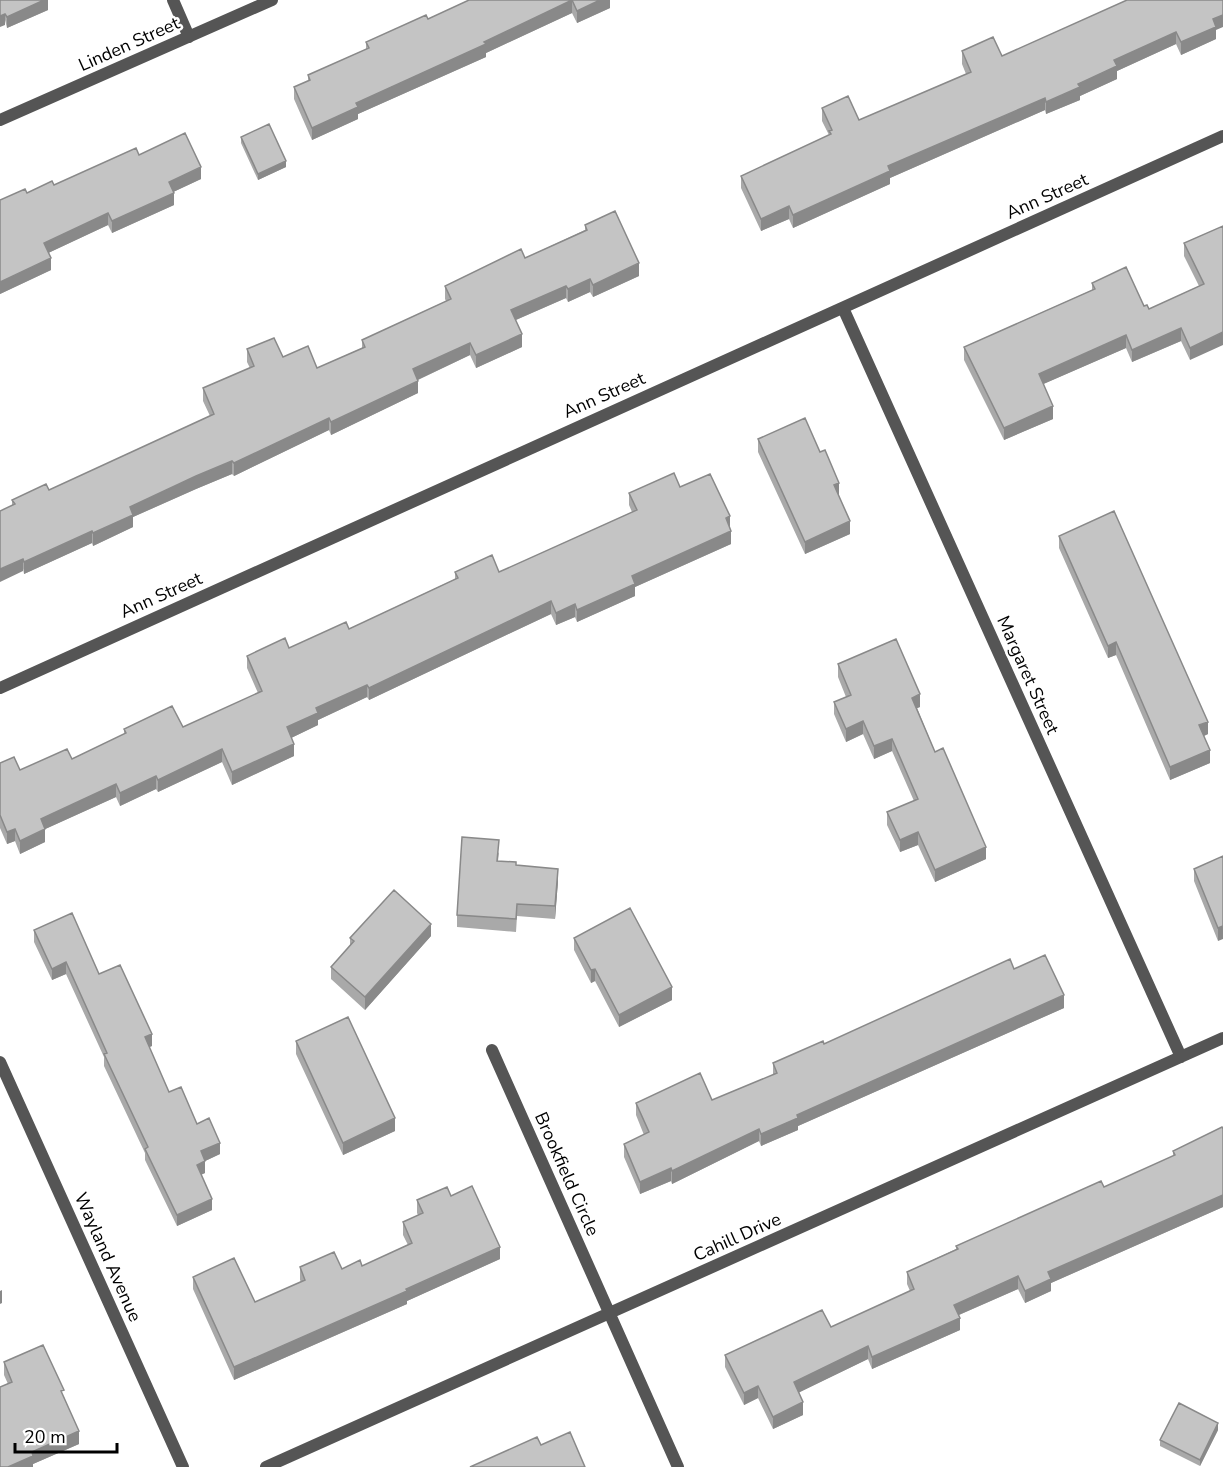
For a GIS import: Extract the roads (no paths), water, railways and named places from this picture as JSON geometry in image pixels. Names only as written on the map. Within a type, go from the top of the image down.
[{"type":"street","points":[[172,0],[189,37]]},
{"type":"street","name":"Linden Street","points":[[0,120],[272,0]]},
{"type":"street","name":"Ann Street","points":[[0,688],[1223,136]]},
{"type":"street","name":"Margaret Street","points":[[843,308],[1181,1057]]},
{"type":"street","name":"Cahill Drive","points":[[266,1467],[1223,1038]]},
{"type":"street","name":"Brookfield Circle","points":[[492,1050],[678,1467]]},
{"type":"street","name":"Wayland Avenue","points":[[0,1062],[183,1467]]}]
